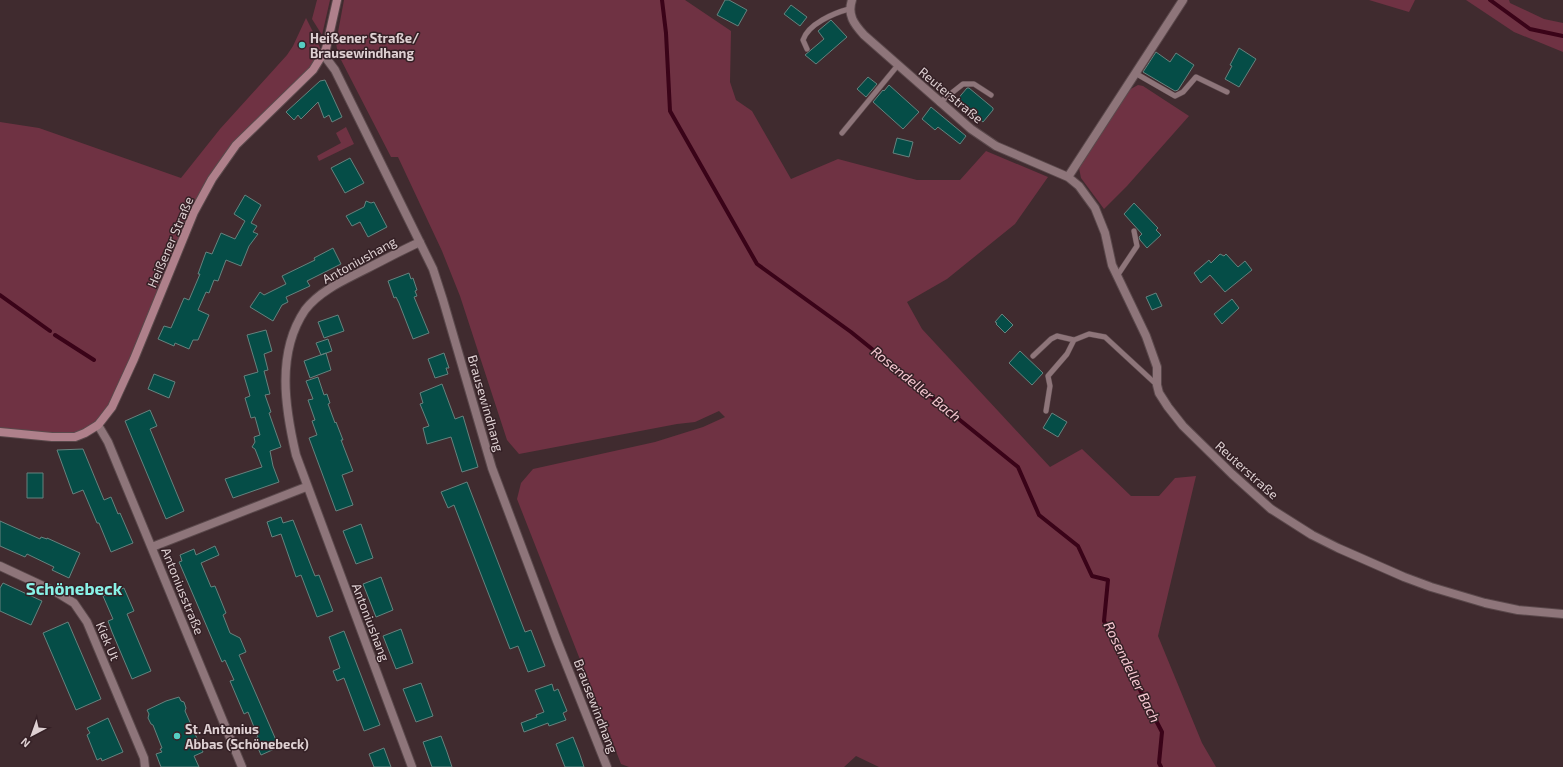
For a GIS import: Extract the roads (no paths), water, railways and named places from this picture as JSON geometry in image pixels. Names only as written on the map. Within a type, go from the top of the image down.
[{"type":"street","name":"Heißener Straße","points":[[0,432],[52,437],[75,437],[98,425],[112,407],[134,359],[194,212],[212,179],[236,145],[313,70],[326,49],[337,0]]},
{"type":"street","points":[[849,9],[852,0]]},
{"type":"street","points":[[1068,177],[1183,0]]},
{"type":"street","name":"Reuterstraße","points":[[849,9],[855,26],[864,35],[971,130],[996,146],[1068,177],[1079,186],[1095,208],[1105,233],[1112,265],[1132,303],[1146,336],[1157,367],[1157,385],[1159,393],[1183,426],[1226,469],[1271,509],[1312,535],[1338,548],[1397,574],[1458,596],[1518,610],[1563,614]]},
{"type":"street","name":"Brausewindhang","points":[[323,54],[335,70],[433,269],[444,300],[492,468],[557,641],[607,767]]},
{"type":"street","name":"Antoniushang","points":[[412,767],[349,596],[306,487],[294,449],[285,379],[287,354],[296,326],[306,310],[317,298],[333,287],[420,242]]},
{"type":"street","name":"Antoniusstraße","points":[[98,425],[108,442],[242,767]]},
{"type":"street","points":[[152,547],[306,487]]},
{"type":"street","name":"Kiek Ut","points":[[0,566],[56,592],[74,603],[87,622],[144,758],[145,767]]},
{"type":"lane","points":[[807,49],[803,40],[805,33],[835,13],[849,9]]},
{"type":"lane","points":[[842,133],[898,65]]},
{"type":"lane","points":[[1135,73],[1175,96],[1183,92],[1196,77],[1228,92]]},
{"type":"lane","points":[[939,103],[963,84],[974,84],[991,95]]},
{"type":"lane","points":[[1117,276],[1137,246],[1134,231]]},
{"type":"lane","points":[[1033,356],[1051,339],[1058,336],[1074,340],[1088,334],[1106,337],[1157,385]]},
{"type":"lane","points":[[1046,411],[1050,386],[1048,376],[1067,354],[1074,340]]},
{"type":"waterway","name":"Rosendeller Bach","points":[[662,0],[666,33],[670,111],[757,264],[851,332],[1018,467],[1039,515],[1078,546],[1092,576],[1108,580],[1104,621],[1162,732],[1159,763],[1161,767]]},
{"type":"waterway","points":[[1490,0],[1530,29],[1563,36]]},
{"type":"waterway","points":[[0,295],[50,331]]},
{"type":"waterway","points":[[55,335],[94,360]]},
{"type":"place","name":"Heißener Straße/ Brausewindhang","points":[[302,45]]},
{"type":"place","name":"St. Antonius Abbas (Schönebeck)","points":[[177,736]]},
{"type":"district","name":"Schönebeck","points":[[74,589]]}]
